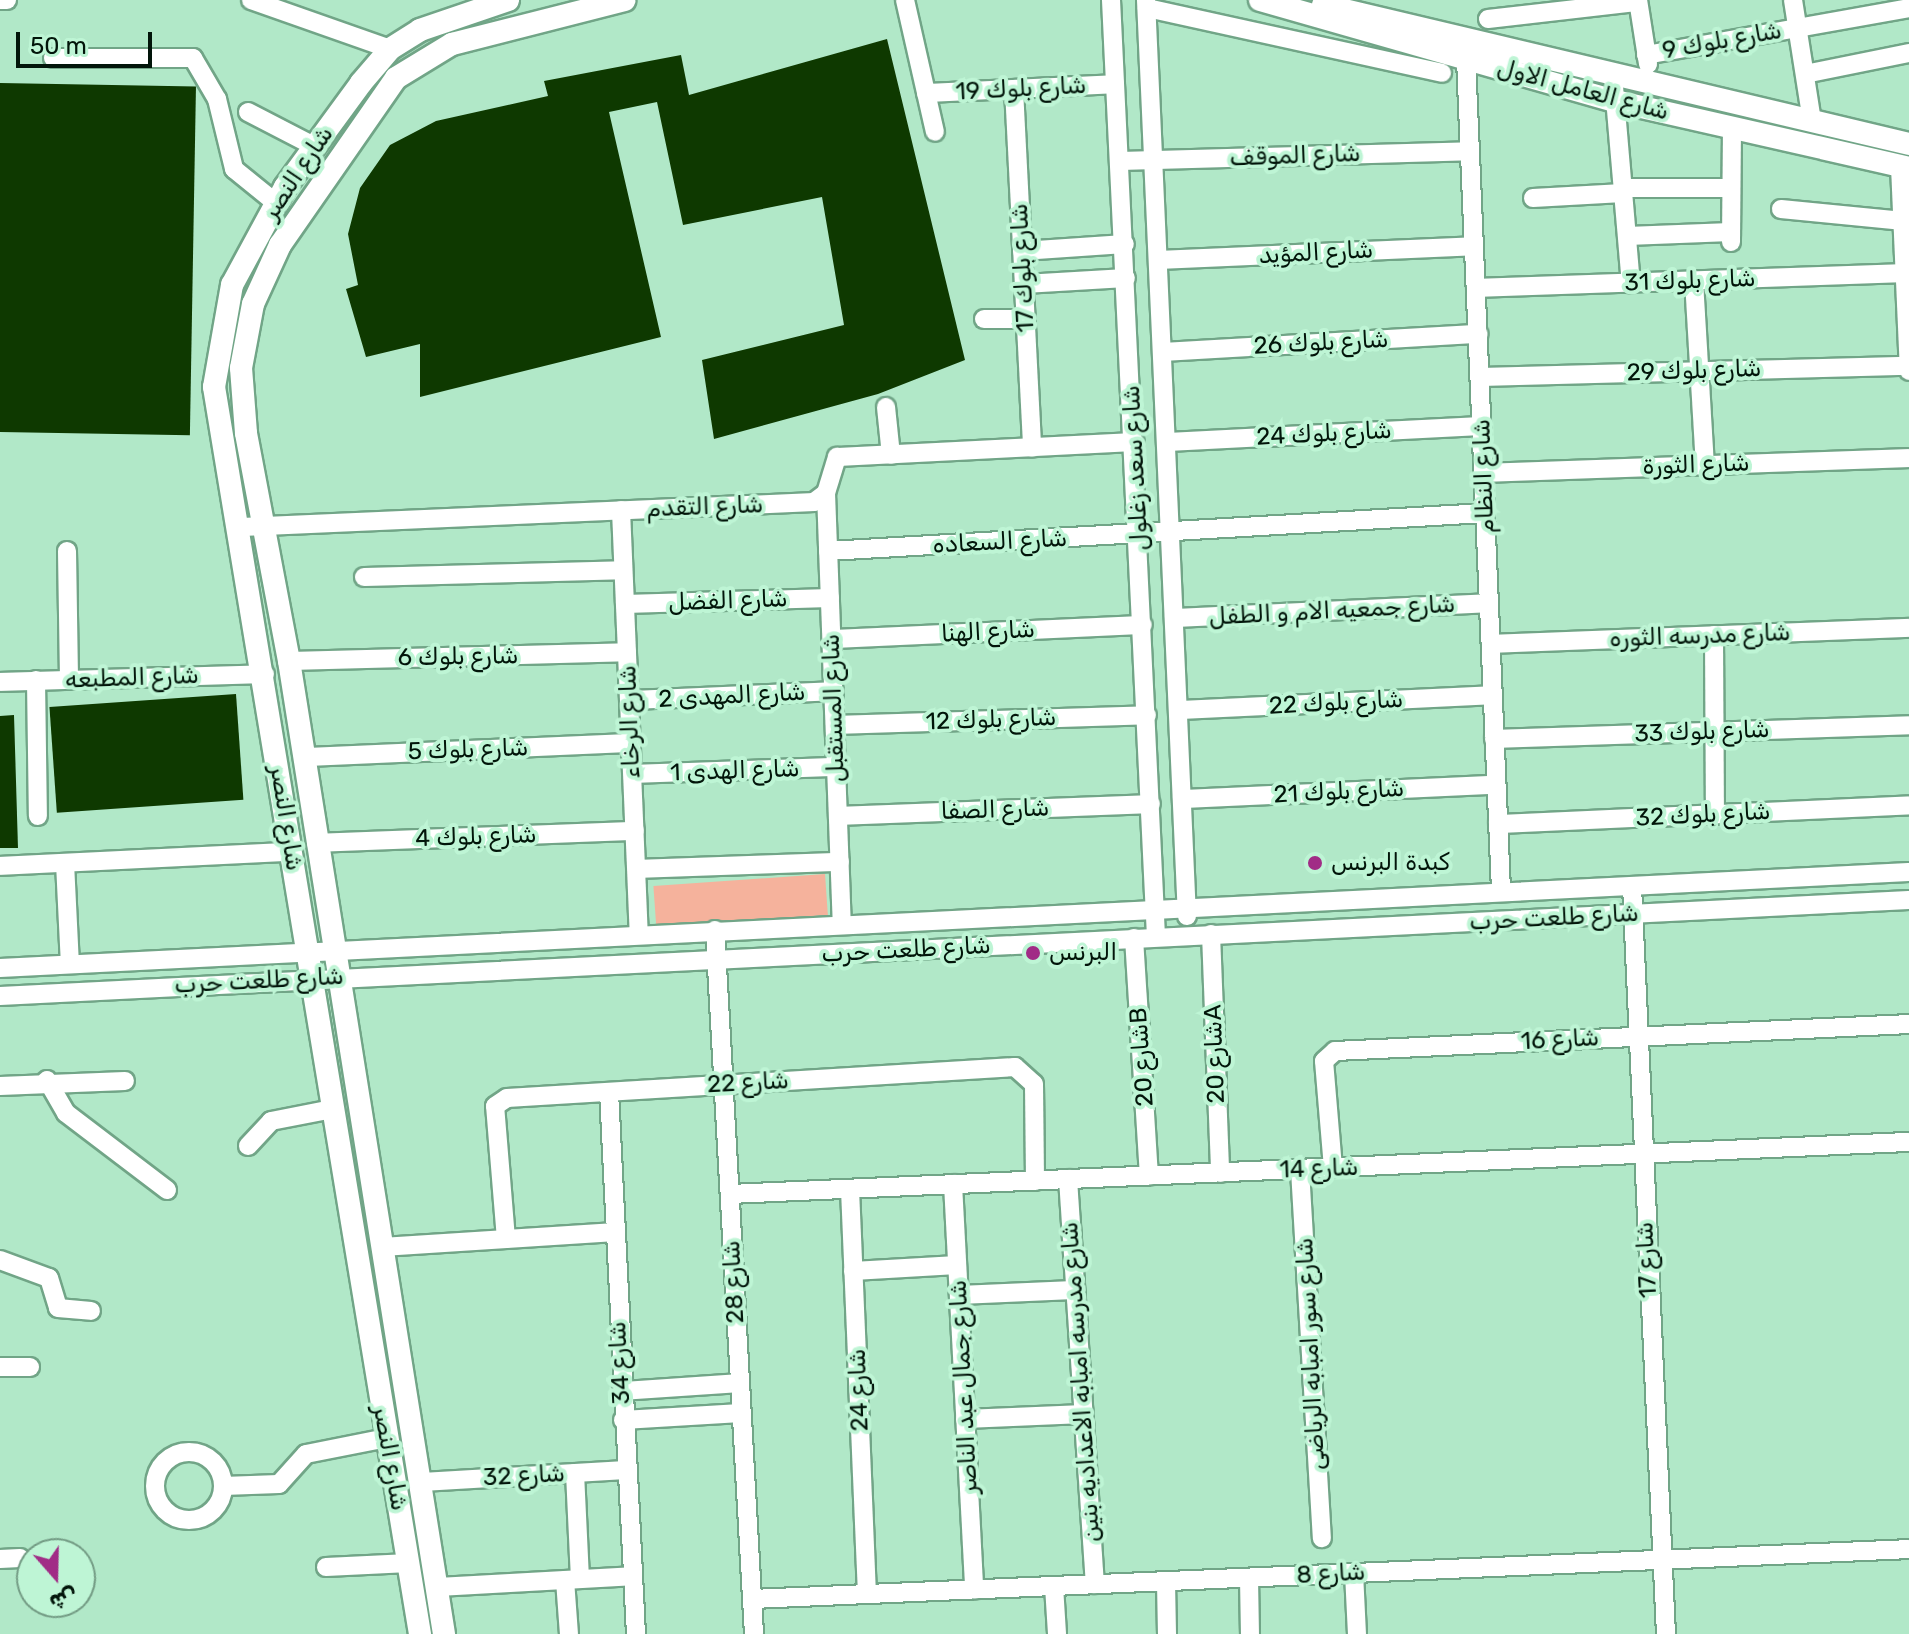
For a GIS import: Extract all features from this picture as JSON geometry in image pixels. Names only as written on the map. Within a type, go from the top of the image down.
[{"type":"main road","points":[[390,49],[508,0]]},
{"type":"main road","points":[[390,49],[411,64],[505,26],[624,0]]},
{"type":"main road","name":"شارع العامل الاول","points":[[1260,0],[1305,8],[1466,59],[1615,101],[1905,167]]},
{"type":"main road","name":"شارع العامل الاول","points":[[1305,8],[1334,7],[1909,144]]},
{"type":"main road","name":"شارع النصر","points":[[390,49],[314,146],[276,203],[232,285],[219,335],[214,387],[242,527],[332,1109],[420,1634]]},
{"type":"main road","name":"شارع النصر","points":[[411,64],[373,105],[280,245],[253,304],[242,400],[305,757],[337,976],[406,1383],[444,1634]]},
{"type":"main road","points":[[378,1387],[406,1383]]},
{"type":"street","points":[[0,0],[7,0]]},
{"type":"street","points":[[251,0],[390,49]]},
{"type":"street","points":[[905,0],[935,132]]},
{"type":"street","name":"شارع سعد زغلول","points":[[1111,0],[1140,535],[1156,937]]},
{"type":"street","points":[[1334,7],[1356,0]]},
{"type":"street","points":[[1484,0],[1493,45]]},
{"type":"street","points":[[1793,0],[1812,122]]},
{"type":"street","points":[[1488,19],[1638,1],[1651,84]]},
{"type":"street","points":[[1147,4],[1442,73]]},
{"type":"street","name":"شارع سعد زغلول","points":[[1147,4],[1188,935]]},
{"type":"street","name":"شارع بلوك 9","points":[[1646,55],[1909,8]]},
{"type":"street","points":[[1805,74],[1909,53]]},
{"type":"street","points":[[53,58],[193,58],[217,99],[234,169],[276,203]]},
{"type":"street","name":"شارع النظام","points":[[1466,59],[1501,892]]},
{"type":"street","points":[[1613,75],[1631,283]]},
{"type":"street","name":"شارع بلوك 19","points":[[926,93],[1115,84]]},
{"type":"street","name":"شارع بلوك 17","points":[[1014,89],[1032,448]]},
{"type":"street","points":[[248,112],[314,146]]},
{"type":"street","points":[[1627,236],[1731,237],[1732,127]]},
{"type":"street","name":"شارع الموقف","points":[[1120,161],[1470,151]]},
{"type":"street","points":[[1905,167],[1903,221],[1909,368]]},
{"type":"street","points":[[1533,198],[1623,190],[1731,188]]},
{"type":"street","points":[[1781,209],[1903,221]]},
{"type":"street","points":[[1022,251],[1125,244]]},
{"type":"street","name":"شارع المؤيد","points":[[1158,260],[1474,246]]},
{"type":"street","name":"شارع بلوك 31","points":[[1476,288],[1905,273]]},
{"type":"street","points":[[1024,284],[1126,278]]},
{"type":"street","points":[[1694,281],[1705,465]]},
{"type":"street","points":[[984,319],[1026,319]]},
{"type":"street","name":"شارع بلوك 26","points":[[1163,352],[1478,334]]},
{"type":"street","name":"شارع بلوك 29","points":[[1480,377],[1909,368]]},
{"type":"street","points":[[886,407],[891,455]]},
{"type":"street","name":"شارع بلوك 24","points":[[1167,442],[1482,426]]},
{"type":"street","points":[[826,493],[832,459],[1135,442]]},
{"type":"street","name":"شارع الثورة","points":[[1484,473],[1909,458]]},
{"type":"street","name":"شارع التقدم","points":[[242,527],[814,502],[826,493]]},
{"type":"street","name":"شارع المستقبل","points":[[826,493],[842,923]]},
{"type":"street","name":"شارع الرخاء","points":[[621,510],[639,933]]},
{"type":"street","points":[[1171,530],[1485,513]]},
{"type":"street","name":"شارع السعاده","points":[[828,551],[1140,535],[1171,530]]},
{"type":"street","points":[[67,551],[69,679]]},
{"type":"street","points":[[364,577],[623,570]]},
{"type":"street","name":"شارع الفضل","points":[[625,604],[830,598]]},
{"type":"street","name":"شارع جمعيه الام و الطفل","points":[[1174,618],[1489,603]]},
{"type":"street","name":"شارع الهنا","points":[[832,639],[1143,625]]},
{"type":"street","name":"شارع مدرسه الثوره","points":[[1491,644],[1909,628]]},
{"type":"street","points":[[1714,635],[1715,815]]},
{"type":"street","name":"شارع بلوك 6","points":[[289,661],[627,652]]},
{"type":"street","name":"شارع المطبعه","points":[[0,682],[265,674]]},
{"type":"street","points":[[36,680],[38,816]]},
{"type":"street","name":"شارع المهدى 2","points":[[630,700],[834,691]]},
{"type":"street","name":"شارع بلوك 22","points":[[1179,710],[1493,695]]},
{"type":"street","name":"شارع بلوك 12","points":[[835,725],[1147,715]]},
{"type":"street","name":"شارع بلوك 33","points":[[1494,739],[1909,725]]},
{"type":"street","name":"شارع بلوك 5","points":[[305,757],[631,743]]},
{"type":"street","name":"شارع الهدى 1","points":[[633,774],[837,767]]},
{"type":"street","name":"شارع بلوك 21","points":[[1182,799],[1496,785]]},
{"type":"street","name":"شارع الصفا","points":[[839,816],[1151,804]]},
{"type":"street","name":"شارع بلوك 32","points":[[1498,824],[1909,805]]},
{"type":"street","name":"شارع بلوك 4","points":[[316,843],[635,831]]},
{"type":"street","points":[[0,866],[291,852]]},
{"type":"street","points":[[637,869],[840,862]]},
{"type":"street","points":[[65,863],[70,964]]},
{"type":"street","name":"شارع طلعت حرب","points":[[0,968],[639,933],[1909,872]]},
{"type":"street","name":"شارع 17","points":[[1632,886],[1666,1634]]},
{"type":"street","name":"شارع طلعت حرب","points":[[0,996],[313,977],[1909,900]]},
{"type":"street","name":"شارع 28","points":[[715,930],[754,1634]]},
{"type":"street","name":"شارع 20A","points":[[1211,934],[1220,1173]]},
{"type":"street","name":"شارع 20B","points":[[1134,938],[1149,1176]]},
{"type":"street","name":"شارع 16","points":[[1333,1168],[1324,1061],[1330,1053],[1909,1024]]},
{"type":"street","name":"شارع 22","points":[[506,1239],[498,1102],[609,1092],[1015,1067],[1034,1084],[1035,1181]]},
{"type":"street","points":[[47,1080],[66,1113],[167,1190]]},
{"type":"street","points":[[0,1086],[47,1080],[125,1081]]},
{"type":"street","name":"شارع 34","points":[[609,1092],[636,1634]]},
{"type":"street","points":[[248,1146],[271,1121],[332,1109]]},
{"type":"street","name":"شارع 14","points":[[730,1194],[1909,1142]]},
{"type":"street","name":"شارع سور امبابه الرياضى","points":[[1300,1170],[1322,1538]]},
{"type":"street","name":"شارع مدرسه امبابه الاعداديه بنين","points":[[1068,1179],[1095,1584]]},
{"type":"street","name":"شارع جمال عبد الناصر","points":[[953,1184],[974,1589]]},
{"type":"street","name":"شارع 24","points":[[850,1189],[867,1592]]},
{"type":"street","points":[[383,1247],[615,1232]]},
{"type":"street","points":[[0,1260],[49,1278],[58,1308],[91,1311]]},
{"type":"street","points":[[853,1271],[957,1265]]},
{"type":"street","points":[[959,1295],[1074,1290]]},
{"type":"street","points":[[0,1367],[30,1367]]},
{"type":"street","points":[[622,1391],[739,1383]]},
{"type":"street","points":[[623,1420],[741,1413]]},
{"type":"street","points":[[965,1419],[1084,1414]]},
{"type":"street","points":[[223,1486],[279,1484],[306,1454],[387,1438]]},
{"type":"street","name":"شارع 32","points":[[422,1482],[626,1470]]},
{"type":"street","points":[[569,1634],[575,1473]]},
{"type":"street","name":"شارع 8","points":[[752,1599],[1909,1549]]},
{"type":"street","points":[[326,1567],[409,1563]]},
{"type":"street","points":[[1354,1573],[1357,1634]]},
{"type":"street","points":[[438,1587],[632,1576]]},
{"type":"street","points":[[1249,1578],[1250,1634]]},
{"type":"street","points":[[1166,1582],[1167,1634]]},
{"type":"street","points":[[1054,1586],[1057,1634]]},
{"type":"shaded area","points":[[825,874],[828,915],[656,927],[653,886]]},
{"type":"building","points":[[887,39],[965,360],[878,394],[714,439],[702,360],[844,325],[822,197],[683,225],[657,102],[609,112],[661,337],[420,397],[420,344],[366,357],[346,289],[358,285],[348,234],[360,188],[390,145],[436,121],[548,96],[544,81],[681,55],[689,95]]},
{"type":"building","points":[[0,83],[196,86],[190,435],[0,432]]},
{"type":"building","points":[[236,694],[243,800],[57,813],[49,707]]},
{"type":"building","points":[[14,715],[18,848],[0,848],[0,716]]},
{"type":"place","name":"كبدة البرنس","points":[[1315,863]]},
{"type":"place","name":"البرنس","points":[[1033,953]]}]
